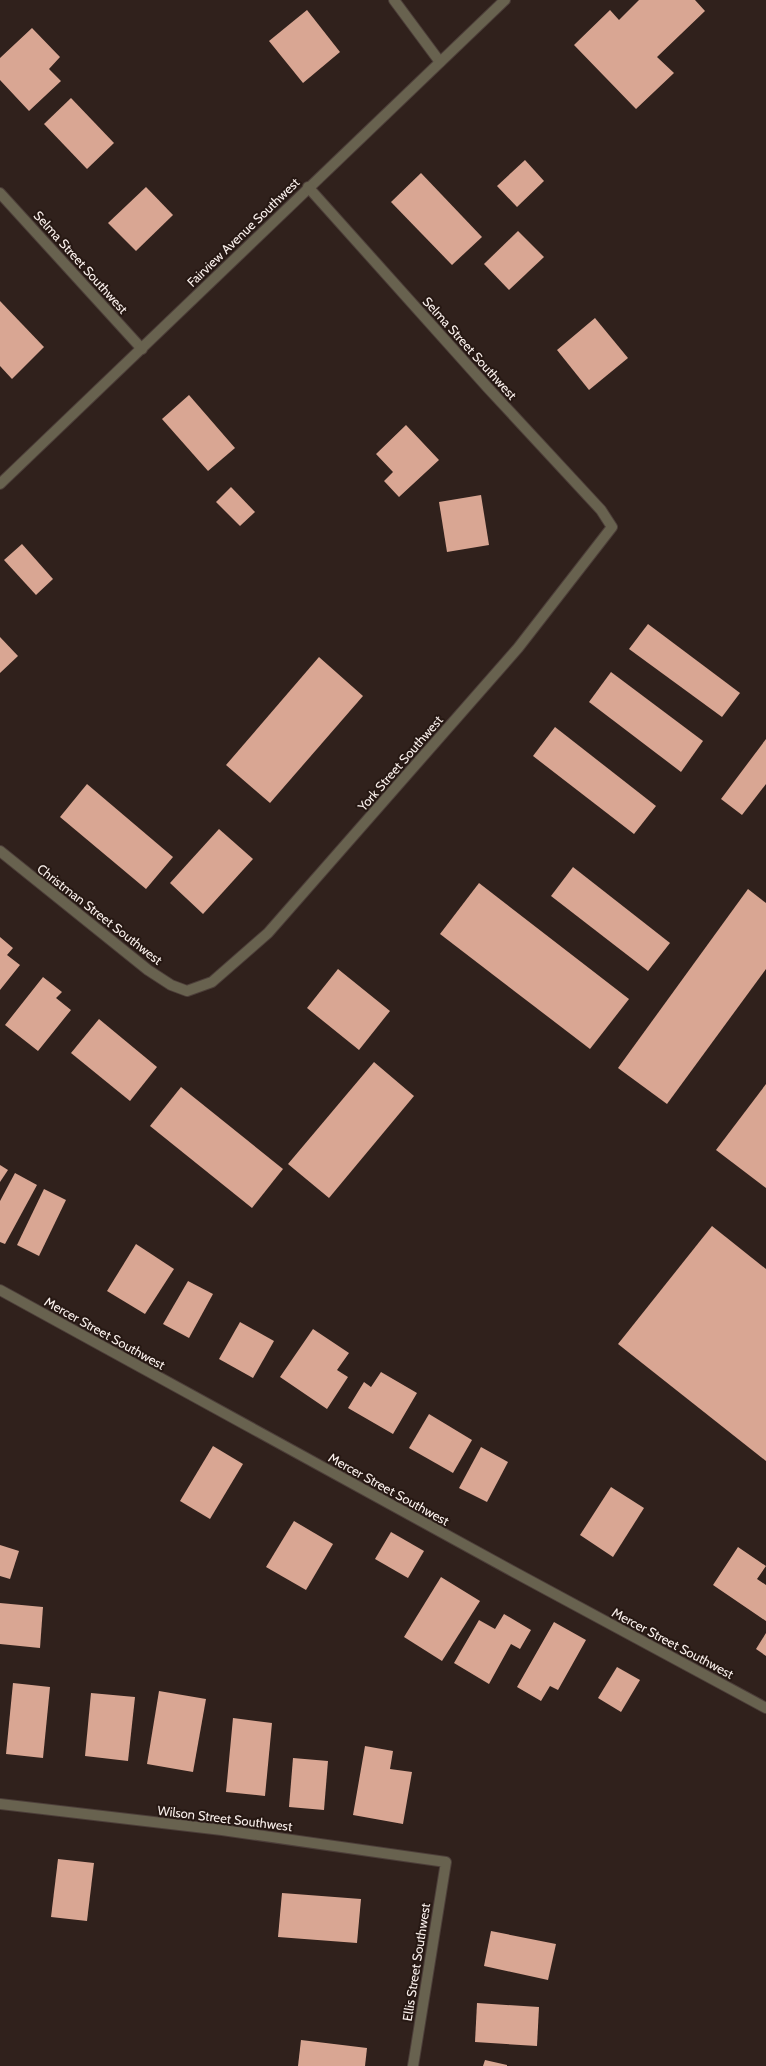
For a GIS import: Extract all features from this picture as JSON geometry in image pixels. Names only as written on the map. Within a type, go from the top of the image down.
[{"type":"street","points":[[394,0],[440,62]]},
{"type":"street","name":"Fairview Avenue Southwest","points":[[0,484],[142,349],[308,187],[505,0]]},
{"type":"street","name":"Selma Street Southwest","points":[[308,187],[488,388],[601,510],[612,527]]},
{"type":"street","name":"Selma Street Southwest","points":[[0,193],[142,349]]},
{"type":"street","name":"York Street Southwest","points":[[186,991],[212,982],[268,934],[518,648],[612,527]]},
{"type":"street","name":"Christman Street Southwest","points":[[0,851],[148,970],[171,985],[186,991]]},
{"type":"street","name":"Mercer Street Southwest","points":[[0,1290],[514,1572],[766,1708]]},
{"type":"street","name":"Wilson Street Southwest","points":[[0,1804],[222,1830],[446,1862]]},
{"type":"street","name":"Ellis Street Southwest","points":[[413,2066],[446,1862]]},
{"type":"building","points":[[639,0],[695,0],[705,11],[657,57],[674,73],[636,109],[574,45],[610,10],[619,20]]},
{"type":"building","points":[[307,10],[340,52],[303,83],[269,41]]},
{"type":"building","points":[[32,28],[60,57],[49,69],[61,81],[29,111],[0,80],[0,58]]},
{"type":"building","points":[[71,98],[114,143],[87,169],[44,124]]},
{"type":"building","points":[[525,160],[544,181],[517,207],[497,186]]},
{"type":"building","points":[[421,173],[482,237],[452,265],[391,202]]},
{"type":"building","points":[[146,187],[173,215],[136,251],[108,223]]},
{"type":"building","points":[[518,231],[544,257],[509,290],[484,264]]},
{"type":"building","points":[[0,301],[44,347],[12,379],[0,366]]},
{"type":"building","points":[[595,318],[628,358],[589,390],[557,350]]},
{"type":"building","points":[[189,395],[235,448],[208,471],[162,419]]},
{"type":"building","points":[[406,425],[439,460],[399,497],[384,481],[393,472],[376,454]]},
{"type":"building","points":[[231,487],[255,512],[240,526],[216,502]]},
{"type":"building","points":[[481,495],[489,545],[447,552],[439,502]]},
{"type":"building","points":[[22,544],[53,579],[36,595],[4,560]]},
{"type":"building","points":[[648,624],[740,693],[722,717],[629,649]]},
{"type":"building","points":[[0,637],[18,656],[0,673]]},
{"type":"building","points":[[319,657],[363,696],[270,803],[226,765]]},
{"type":"building","points":[[611,672],[703,741],[681,772],[589,702]]},
{"type":"building","points":[[555,727],[656,806],[634,834],[533,756]]},
{"type":"building","points":[[766,739],[766,784],[742,815],[721,799]]},
{"type":"building","points":[[87,784],[173,857],[146,889],[60,817]]},
{"type":"building","points":[[219,829],[253,859],[203,914],[170,883]]},
{"type":"building","points":[[573,867],[670,943],[648,971],[551,896]]},
{"type":"building","points":[[479,883],[629,999],[590,1049],[440,934]]},
{"type":"building","points":[[748,889],[766,903],[766,969],[667,1104],[618,1068]]},
{"type":"building","points":[[0,937],[13,948],[7,955],[20,965],[0,990]]},
{"type":"building","points":[[338,969],[390,1011],[359,1050],[307,1008]]},
{"type":"building","points":[[43,977],[62,992],[56,998],[71,1010],[38,1051],[5,1025]]},
{"type":"building","points":[[99,1019],[157,1067],[130,1101],[71,1053]]},
{"type":"building","points":[[374,1062],[414,1096],[329,1198],[288,1164]]},
{"type":"building","points":[[766,1084],[766,1188],[716,1150]]},
{"type":"building","points":[[181,1087],[283,1169],[252,1208],[150,1126]]},
{"type":"building","points":[[0,1165],[8,1170],[0,1182]]},
{"type":"building","points":[[15,1173],[37,1185],[5,1244],[0,1242],[0,1201]]},
{"type":"building","points":[[44,1189],[66,1200],[39,1256],[17,1245]]},
{"type":"building","points":[[712,1226],[766,1269],[766,1461],[618,1344]]},
{"type":"building","points":[[136,1244],[174,1269],[145,1314],[107,1291]]},
{"type":"building","points":[[188,1281],[213,1294],[189,1338],[163,1324]]},
{"type":"building","points":[[240,1322],[274,1341],[253,1378],[219,1359]]},
{"type":"building","points":[[313,1329],[349,1353],[337,1370],[348,1377],[327,1409],[280,1377]]},
{"type":"building","points":[[381,1372],[417,1393],[393,1434],[348,1408],[364,1382],[371,1387]]},
{"type":"building","points":[[429,1414],[472,1440],[453,1473],[409,1448]]},
{"type":"building","points":[[213,1446],[243,1464],[210,1519],[180,1501]]},
{"type":"building","points":[[481,1447],[508,1462],[487,1502],[459,1488]]},
{"type":"building","points":[[611,1487],[644,1508],[613,1557],[580,1535]]},
{"type":"building","points":[[294,1521],[333,1544],[306,1590],[266,1567]]},
{"type":"building","points":[[391,1532],[424,1551],[408,1578],[375,1559]]},
{"type":"building","points":[[0,1545],[19,1551],[10,1579],[0,1576]]},
{"type":"building","points":[[738,1547],[766,1566],[757,1579],[766,1585],[766,1621],[713,1585]]},
{"type":"building","points":[[441,1577],[480,1601],[442,1661],[404,1637]]},
{"type":"building","points":[[0,1603],[43,1607],[40,1648],[0,1644]]},
{"type":"building","points":[[504,1614],[531,1630],[520,1649],[511,1644],[489,1684],[454,1663],[479,1620],[495,1629]]},
{"type":"building","points":[[554,1622],[586,1640],[558,1690],[550,1686],[541,1701],[517,1687]]},
{"type":"building","points":[[766,1633],[766,1656],[756,1649]]},
{"type":"building","points":[[617,1667],[640,1680],[621,1712],[598,1698]]},
{"type":"building","points":[[13,1683],[50,1687],[43,1758],[6,1754]]},
{"type":"building","points":[[159,1691],[206,1699],[193,1772],[147,1764]]},
{"type":"building","points":[[91,1693],[135,1697],[128,1761],[85,1756]]},
{"type":"building","points":[[233,1718],[272,1723],[265,1796],[226,1792]]},
{"type":"building","points":[[365,1746],[393,1751],[390,1769],[412,1772],[403,1824],[353,1815]]},
{"type":"building","points":[[293,1758],[328,1761],[324,1810],[289,1807]]},
{"type":"building","points":[[58,1859],[94,1863],[87,1921],[51,1917]]},
{"type":"building","points":[[282,1893],[361,1899],[357,1943],[278,1937]]},
{"type":"building","points":[[491,1931],[556,1944],[548,1980],[484,1966]]},
{"type":"building","points":[[477,2003],[539,2007],[537,2046],[475,2042]]},
{"type":"building","points":[[301,2040],[367,2048],[365,2066],[298,2066]]},
{"type":"building","points":[[485,2060],[507,2065],[507,2066],[483,2066]]}]
